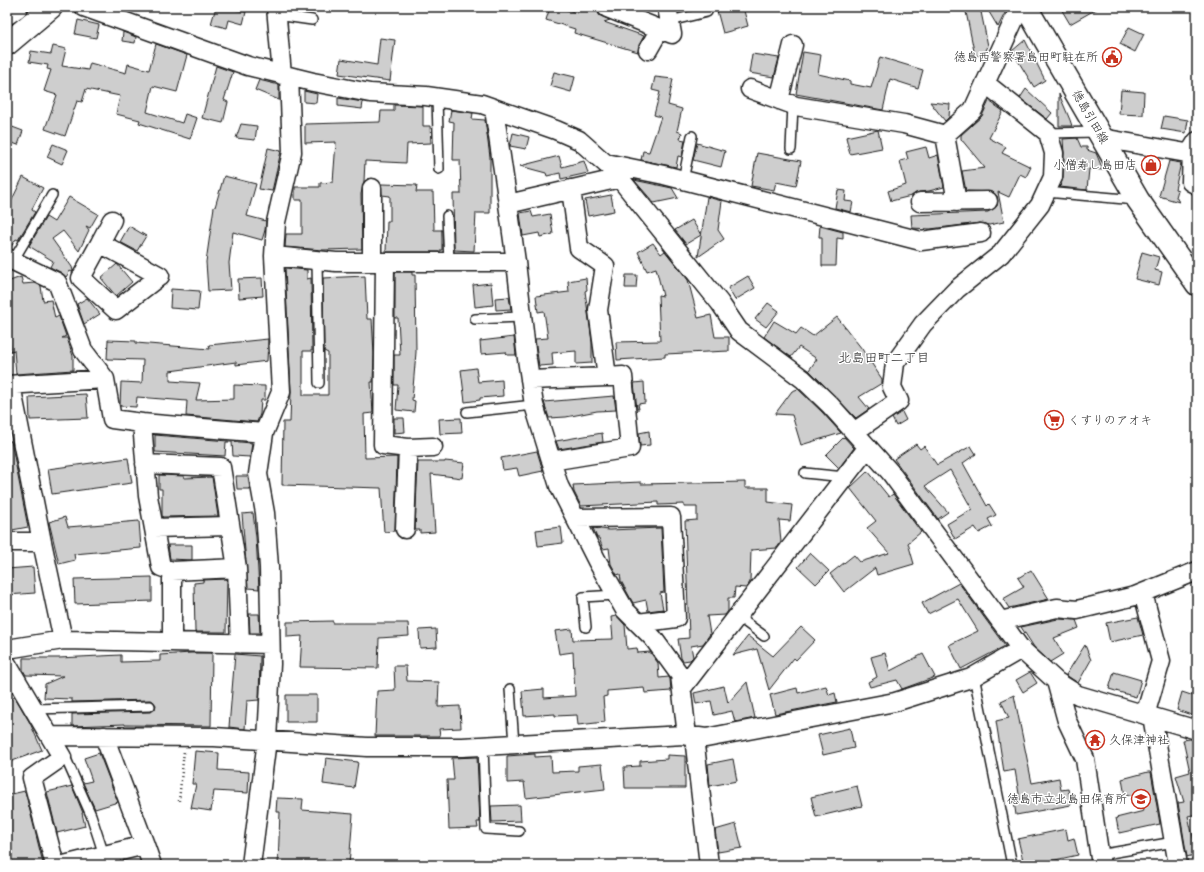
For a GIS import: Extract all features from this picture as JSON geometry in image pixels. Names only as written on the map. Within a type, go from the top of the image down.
[{"type":"main road","points":[[7,13],[16,7]]},
{"type":"main road","points":[[7,44],[51,7]]},
{"type":"main road","name":"徳島引田線","points":[[1026,7],[1138,200],[1197,284]]},
{"type":"street","points":[[84,7],[248,66],[370,93],[438,98],[482,104],[556,130],[579,140],[606,163],[620,178],[715,298],[739,331],[803,379],[890,472],[1021,649],[1056,681],[1078,695],[1197,730]]},
{"type":"street","points":[[945,135],[973,110],[1020,7]]},
{"type":"street","points":[[607,8],[666,19],[648,50]]},
{"type":"street","points":[[251,865],[267,740],[270,644],[269,567],[264,513],[258,474],[264,433],[281,392],[274,256],[276,222],[292,152],[286,75],[277,11]]},
{"type":"street","points":[[786,103],[792,45]]},
{"type":"street","points":[[854,432],[899,401],[892,387],[894,363],[923,324],[957,289],[1001,254],[1040,205],[1053,177],[1054,153],[1048,133],[985,83]]},
{"type":"street","points":[[750,89],[786,103],[904,124],[945,135]]},
{"type":"street","points":[[494,109],[516,262],[534,405],[559,486],[616,594],[625,610],[653,638],[680,675],[691,736],[709,865]]},
{"type":"street","points":[[945,135],[958,202]]},
{"type":"street","points":[[1100,135],[1194,148],[1190,182],[1197,185]]},
{"type":"street","points":[[606,163],[683,180],[921,241],[981,233]]},
{"type":"street","points":[[508,204],[620,178]]},
{"type":"street","points":[[372,188],[378,262],[383,445],[408,448],[433,447]]},
{"type":"street","points":[[571,189],[579,248],[604,266],[598,310],[607,377]]},
{"type":"street","points":[[920,202],[988,201]]},
{"type":"street","points":[[63,299],[81,278],[112,220]]},
{"type":"street","points":[[81,278],[116,310],[160,276],[100,243]]},
{"type":"street","points":[[274,256],[317,260],[378,262],[516,262]]},
{"type":"street","points":[[10,260],[57,282],[83,350],[105,379],[112,419],[142,423],[264,433]]},
{"type":"street","points":[[530,380],[623,376],[630,448],[551,461]]},
{"type":"street","points":[[63,640],[9,385],[105,379]]},
{"type":"street","points":[[142,423],[148,496],[161,567],[172,571],[237,568]]},
{"type":"street","points":[[682,688],[868,447]]},
{"type":"street","points":[[405,529],[408,448]]},
{"type":"street","points":[[145,464],[221,467],[229,526],[237,568],[240,644]]},
{"type":"street","points":[[575,518],[671,517],[676,618],[638,623]]},
{"type":"street","points":[[154,528],[229,526]]},
{"type":"street","points":[[7,542],[42,542]]},
{"type":"street","points":[[172,571],[172,642]]},
{"type":"street","points":[[1000,621],[1057,608],[1077,610],[1143,593],[1197,571]]},
{"type":"street","points":[[1143,593],[1161,661],[1148,716],[1178,865]]},
{"type":"street","points":[[7,649],[63,640],[270,644]]},
{"type":"street","points":[[50,736],[186,737],[267,740],[366,747],[483,746],[691,736],[706,738],[895,702],[974,676],[1021,649]]},
{"type":"street","points":[[7,664],[62,757],[32,778],[54,865]]},
{"type":"street","points":[[1056,681],[1067,720],[1085,759],[1100,860]]},
{"type":"street","points":[[104,736],[152,865]]},
{"type":"street","points":[[70,864],[110,858],[145,845]]},
{"type":"lane","points":[[277,11],[312,20]]},
{"type":"lane","points":[[666,19],[707,12]]},
{"type":"lane","points":[[438,98],[439,169]]},
{"type":"lane","points":[[786,103],[791,149]]},
{"type":"lane","points":[[1048,133],[1100,135]]},
{"type":"lane","points":[[683,180],[692,136]]},
{"type":"lane","points":[[1046,192],[1138,200]]},
{"type":"lane","points":[[10,260],[52,195]]},
{"type":"lane","points":[[447,216],[449,262]]},
{"type":"lane","points":[[317,260],[318,382]]},
{"type":"lane","points":[[475,319],[522,317]]},
{"type":"lane","points":[[467,412],[534,405]]},
{"type":"lane","points":[[805,473],[845,477]]},
{"type":"lane","points":[[586,627],[583,597],[616,594]]},
{"type":"lane","points":[[737,616],[764,636]]},
{"type":"lane","points":[[974,676],[1012,865]]},
{"type":"lane","points":[[510,689],[514,744]]},
{"type":"lane","points":[[33,708],[150,706]]},
{"type":"lane","points":[[483,746],[486,829],[519,831]]},
{"type":"lane","points":[[62,757],[67,761],[110,858]]},
{"type":"lane","points":[[1100,860],[1174,842]]},
{"type":"path","points":[[179,800],[186,737]]},
{"type":"building","points":[[216,7],[225,7],[246,12],[243,24],[229,20],[227,28],[211,24]]},
{"type":"building","points":[[550,7],[558,7],[577,13],[578,7],[597,7],[599,15],[610,20],[604,22],[644,36],[639,45],[638,52],[574,33],[575,29],[546,20]]},
{"type":"building","points":[[716,7],[743,7],[748,26],[723,33]]},
{"type":"building","points":[[965,7],[980,7],[988,46],[984,55],[975,56]]},
{"type":"building","points":[[986,7],[1008,7],[998,27]]},
{"type":"building","points":[[1060,7],[1100,7],[1070,24]]},
{"type":"building","points":[[78,20],[99,25],[96,38],[75,34]]},
{"type":"building","points":[[1129,27],[1144,34],[1135,52],[1120,44]]},
{"type":"building","points":[[123,32],[136,37],[135,43],[122,41]]},
{"type":"building","points":[[380,38],[395,40],[390,81],[339,74],[341,59],[377,65]]},
{"type":"building","points":[[1025,40],[1045,80],[1034,87],[1012,51]]},
{"type":"building","points":[[156,44],[187,55],[177,92],[153,86],[147,112],[182,123],[185,114],[197,118],[190,139],[139,123],[140,120],[116,114],[120,96],[86,89],[82,102],[77,101],[65,136],[45,129],[57,95],[44,91],[51,70],[47,69],[48,65],[29,62],[31,51],[51,54],[53,46],[66,49],[62,66],[88,70],[90,63],[126,73],[128,64],[149,70]]},
{"type":"building","points":[[803,52],[821,55],[818,74],[850,81],[850,84],[871,88],[880,57],[923,70],[918,88],[890,79],[883,110],[796,94]]},
{"type":"building","points":[[752,54],[779,58],[774,77],[749,73]]},
{"type":"building","points":[[216,66],[233,72],[224,100],[228,102],[223,123],[202,118]]},
{"type":"building","points":[[554,72],[575,77],[571,92],[550,86]]},
{"type":"building","points":[[655,77],[673,79],[668,105],[682,109],[677,131],[682,133],[680,139],[685,140],[682,157],[678,156],[676,167],[641,160],[643,151],[649,152],[661,117],[654,115],[660,92],[652,90]]},
{"type":"building","points":[[259,80],[279,85],[279,100],[255,90]]},
{"type":"building","points":[[1026,89],[1052,113],[1047,119],[1020,98]]},
{"type":"building","points":[[1121,90],[1144,92],[1143,115],[1119,114]]},
{"type":"building","points":[[304,91],[317,94],[316,103],[304,102]]},
{"type":"building","points":[[1059,94],[1070,120],[1072,126],[1059,126]]},
{"type":"building","points":[[338,98],[363,102],[362,109],[338,106]]},
{"type":"building","points":[[989,101],[1003,111],[989,138],[1006,147],[1002,153],[1031,167],[1026,177],[1020,174],[1009,197],[998,192],[1004,222],[989,225],[980,223],[930,229],[912,228],[911,215],[988,212],[997,206],[997,196],[993,192],[966,191],[962,171],[985,168],[961,139],[961,135],[982,116]]},
{"type":"building","points":[[930,102],[950,104],[949,117],[945,121]]},
{"type":"building","points":[[394,105],[423,106],[423,126],[430,126],[431,143],[407,144],[406,163],[365,161],[364,181],[361,194],[362,249],[323,250],[285,247],[286,234],[302,234],[302,200],[295,200],[295,187],[320,187],[320,183],[333,182],[336,142],[305,143],[305,124],[380,122],[381,111],[394,111]]},
{"type":"building","points":[[451,110],[473,113],[472,119],[485,120],[490,157],[490,213],[476,213],[474,251],[454,250],[453,194],[461,194],[460,160],[453,160],[454,122],[449,121]]},
{"type":"building","points":[[1164,116],[1188,120],[1186,133],[1161,129]]},
{"type":"building","points":[[241,124],[257,126],[255,140],[236,138]]},
{"type":"building","points":[[7,125],[23,131],[18,145],[7,141]]},
{"type":"building","points":[[878,130],[882,148],[850,154],[846,137]]},
{"type":"building","points":[[513,133],[529,137],[526,149],[510,146]]},
{"type":"building","points":[[1077,138],[1081,147],[1087,147],[1087,150],[1096,153],[1103,170],[1089,169],[1087,190],[1060,187],[1063,177],[1063,139]]},
{"type":"building","points":[[697,143],[725,151],[721,167],[693,160]]},
{"type":"building","points":[[53,144],[68,150],[62,164],[47,157]]},
{"type":"building","points":[[926,147],[929,158],[938,155],[944,187],[919,192],[911,196],[891,201],[888,191],[906,185],[900,161],[908,159],[906,152]]},
{"type":"building","points":[[268,148],[281,151],[272,191],[259,189]]},
{"type":"building","points":[[757,153],[801,161],[796,186],[776,182],[774,190],[751,186]]},
{"type":"building","points":[[559,156],[562,167],[584,161],[588,173],[561,179],[560,173],[547,176],[546,173],[520,166]]},
{"type":"building","points":[[1169,161],[1181,163],[1175,189],[1178,190],[1176,197],[1179,202],[1159,196]]},
{"type":"building","points":[[224,176],[256,184],[247,216],[266,221],[265,230],[262,240],[233,232],[229,263],[231,290],[208,291],[206,262],[214,207]]},
{"type":"building","points":[[23,177],[43,188],[32,210],[35,212],[18,240],[16,239],[10,248],[7,248],[7,210]]},
{"type":"building","points":[[634,180],[672,188],[678,198],[654,203]]},
{"type":"building","points":[[381,184],[417,185],[416,192],[433,192],[434,230],[442,230],[442,250],[440,250],[440,252],[386,252],[387,221],[390,221],[390,196],[382,195]]},
{"type":"building","points":[[838,190],[846,191],[845,201],[853,202],[851,212],[835,208]]},
{"type":"building","points":[[611,195],[614,211],[588,216],[585,200]]},
{"type":"building","points":[[69,197],[98,214],[90,228],[86,226],[89,230],[79,251],[63,231],[52,239],[72,267],[73,271],[70,271],[66,277],[62,273],[50,267],[53,261],[29,246],[46,217],[54,222]]},
{"type":"building","points":[[707,197],[722,201],[718,230],[724,239],[698,257]]},
{"type":"building","points":[[531,211],[533,217],[550,214],[553,234],[540,237],[539,233],[523,236],[520,213]]},
{"type":"building","points":[[692,220],[701,235],[686,244],[675,230]]},
{"type":"building","points":[[129,226],[146,236],[137,251],[120,242]]},
{"type":"building","points":[[820,226],[843,232],[843,239],[837,238],[836,266],[822,266],[822,237],[819,237]]},
{"type":"building","points":[[653,243],[661,254],[665,251],[688,280],[698,318],[711,315],[715,337],[729,337],[729,351],[665,354],[665,357],[617,360],[616,342],[660,341],[658,295],[663,296],[656,268],[647,271],[638,252]]},
{"type":"building","points":[[1142,252],[1159,257],[1155,270],[1162,272],[1159,285],[1135,279]]},
{"type":"building","points":[[117,264],[132,282],[116,296],[101,278]]},
{"type":"building","points":[[285,268],[307,270],[307,279],[311,278],[312,351],[303,351],[303,395],[328,395],[328,353],[324,351],[323,278],[365,276],[367,319],[372,319],[374,354],[373,382],[371,382],[373,413],[364,414],[365,458],[397,457],[395,531],[384,532],[381,488],[282,485],[283,422],[290,422],[291,391]]},
{"type":"building","points":[[395,272],[412,272],[412,275],[415,275],[416,352],[412,400],[415,401],[414,412],[396,410],[398,385],[394,385],[394,355],[400,355],[398,318],[395,318]]},
{"type":"building","points":[[626,275],[637,275],[636,288],[625,288]]},
{"type":"building","points":[[748,276],[755,288],[735,300],[728,288]]},
{"type":"building","points":[[21,277],[23,284],[35,283],[41,286],[43,301],[51,300],[55,318],[59,316],[66,336],[62,338],[67,338],[73,356],[73,370],[16,374],[14,350],[11,351],[7,330],[7,282]]},
{"type":"building","points":[[262,278],[263,296],[239,298],[238,279]]},
{"type":"building","points":[[586,278],[587,290],[585,291],[592,342],[592,363],[576,364],[576,351],[552,353],[553,365],[539,366],[535,339],[548,338],[544,311],[538,312],[536,296],[569,292],[568,281]]},
{"type":"building","points":[[491,283],[493,305],[475,307],[473,285]]},
{"type":"building","points":[[171,289],[200,291],[198,310],[170,308]]},
{"type":"building","points":[[509,297],[511,309],[496,310],[495,298]]},
{"type":"building","points":[[87,298],[100,314],[84,324],[77,304]]},
{"type":"building","points":[[768,303],[779,311],[766,327],[755,319]]},
{"type":"building","points":[[837,317],[862,349],[882,379],[882,383],[859,397],[869,409],[856,418],[809,370],[817,359],[799,347],[791,357],[764,337],[774,321],[796,334],[801,328],[813,336]]},
{"type":"building","points":[[514,337],[516,355],[507,355],[506,352],[481,354],[480,341]]},
{"type":"building","points":[[268,339],[267,361],[236,365],[236,362],[170,371],[170,381],[200,383],[196,400],[234,399],[234,385],[265,386],[265,400],[261,400],[260,414],[257,422],[186,416],[187,401],[137,397],[136,407],[120,406],[121,382],[142,383],[143,360],[107,359],[108,340],[136,341],[136,343],[210,349],[209,345]]},
{"type":"building","points":[[476,368],[478,382],[502,380],[503,396],[480,398],[480,400],[465,402],[461,370]]},
{"type":"building","points":[[644,382],[645,403],[638,404],[639,409],[637,409],[634,383]]},
{"type":"building","points":[[798,389],[841,433],[801,445],[792,415],[775,414],[792,391]]},
{"type":"building","points":[[86,394],[88,418],[30,420],[29,397]]},
{"type":"building","points":[[614,396],[616,410],[597,411],[566,417],[549,418],[544,402]]},
{"type":"building","points":[[902,412],[906,420],[896,426],[892,418]]},
{"type":"building","points":[[394,418],[404,418],[405,432],[394,433]]},
{"type":"building","points":[[461,418],[462,433],[440,434],[439,419]]},
{"type":"building","points":[[649,431],[650,445],[640,446],[639,433]]},
{"type":"building","points":[[602,433],[603,442],[559,449],[556,441]]},
{"type":"building","points":[[155,435],[252,443],[250,457],[233,456],[232,442],[226,442],[225,456],[155,452]]},
{"type":"building","points":[[844,437],[854,448],[839,468],[826,455]]},
{"type":"building","points":[[7,441],[11,441],[28,527],[7,531]]},
{"type":"building","points":[[916,444],[920,449],[924,446],[937,465],[971,446],[976,454],[963,463],[987,506],[989,504],[996,515],[988,519],[992,526],[979,533],[975,527],[955,539],[947,524],[972,509],[950,470],[925,486],[948,512],[938,519],[894,459]]},
{"type":"building","points":[[537,451],[543,471],[519,476],[517,468],[503,470],[501,458]]},
{"type":"building","points":[[128,458],[132,483],[52,494],[48,469]]},
{"type":"building","points":[[445,461],[464,463],[462,478],[431,474],[435,532],[420,533],[420,530],[415,530],[418,462]]},
{"type":"building","points":[[868,471],[889,497],[893,494],[921,532],[908,543],[914,564],[877,575],[875,568],[844,592],[830,574],[854,555],[860,562],[889,553],[867,528],[876,521],[850,488]]},
{"type":"building","points":[[159,475],[184,476],[184,478],[212,477],[218,516],[162,517],[162,489],[159,489]]},
{"type":"building","points":[[236,476],[248,476],[250,489],[237,489]]},
{"type":"building","points":[[641,482],[641,484],[745,482],[745,488],[768,488],[768,502],[792,505],[790,521],[779,520],[781,542],[777,548],[751,550],[750,582],[746,588],[735,587],[734,598],[728,598],[728,611],[725,615],[707,616],[710,634],[703,644],[691,646],[693,657],[690,660],[683,661],[681,658],[678,639],[689,638],[685,521],[697,520],[697,507],[684,507],[684,504],[658,505],[658,502],[581,506],[574,492],[573,485]]},
{"type":"building","points":[[253,513],[259,589],[248,588],[242,514]]},
{"type":"building","points":[[65,517],[68,527],[139,521],[141,548],[74,554],[75,560],[59,564],[49,522]]},
{"type":"building","points":[[561,527],[563,543],[538,546],[536,530]]},
{"type":"building","points":[[593,528],[609,530],[661,528],[664,592],[660,593],[663,609],[648,611],[646,600],[633,603],[621,581],[620,574],[617,575],[611,564],[609,548],[603,549]]},
{"type":"building","points":[[168,545],[192,545],[192,560],[170,559]]},
{"type":"building","points":[[810,553],[829,571],[816,584],[798,567]]},
{"type":"building","points":[[33,567],[35,593],[7,595],[7,569]]},
{"type":"building","points":[[1031,570],[1049,599],[1009,608],[1003,599],[1024,587],[1018,578]]},
{"type":"building","points":[[152,577],[152,601],[75,604],[74,579]]},
{"type":"building","points":[[227,579],[226,632],[195,632],[194,583],[203,582],[203,580]]},
{"type":"building","points":[[959,583],[1005,646],[961,669],[949,645],[978,631],[958,599],[928,614],[922,603]]},
{"type":"building","points":[[249,614],[259,614],[260,633],[250,633]]},
{"type":"building","points":[[617,616],[625,625],[627,649],[637,648],[638,653],[650,652],[658,663],[659,678],[669,677],[671,691],[645,693],[644,688],[607,691],[607,696],[603,697],[605,722],[578,725],[577,715],[555,716],[555,714],[524,716],[522,691],[544,689],[544,698],[575,696],[573,652],[559,654],[555,631],[572,629],[573,640],[613,639],[611,617]]},
{"type":"building","points":[[1138,617],[1143,635],[1110,642],[1106,623]]},
{"type":"building","points":[[1058,619],[1076,620],[1079,628],[1054,638],[1063,654],[1050,662],[1034,647],[1021,627]]},
{"type":"building","points":[[333,621],[333,623],[408,623],[409,636],[379,638],[378,668],[300,667],[302,636],[287,637],[287,622]]},
{"type":"building","points":[[801,627],[815,640],[796,660],[794,658],[769,690],[757,649],[733,655],[748,636],[773,656]]},
{"type":"building","points":[[436,629],[437,647],[420,648],[419,630]]},
{"type":"building","points":[[1085,645],[1091,660],[1078,683],[1066,675]]},
{"type":"building","points":[[212,653],[211,726],[125,724],[72,726],[72,714],[150,712],[155,709],[156,705],[150,700],[72,702],[72,699],[44,698],[45,684],[63,676],[26,675],[23,670],[23,658],[121,655],[121,662],[160,661],[160,655]]},
{"type":"building","points":[[885,653],[890,671],[923,654],[935,677],[902,689],[897,680],[870,687],[868,682],[877,677],[871,657]]},
{"type":"building","points":[[235,654],[260,656],[259,700],[247,701],[245,729],[229,727]]},
{"type":"building","points":[[394,666],[406,666],[407,681],[439,682],[438,707],[460,706],[461,728],[439,729],[440,736],[375,736],[377,691],[395,690]]},
{"type":"building","points":[[1030,672],[1037,683],[1023,692],[1016,680]]},
{"type":"building","points":[[1114,672],[1141,680],[1136,697],[1109,689]]},
{"type":"building","points":[[747,682],[755,718],[735,722],[732,711],[714,715],[711,701],[696,704],[694,693],[724,686],[728,703]]},
{"type":"building","points":[[826,686],[829,695],[835,693],[837,702],[775,714],[770,695],[797,688],[798,693]]},
{"type":"building","points":[[1182,692],[1197,697],[1197,717],[1177,710]]},
{"type":"building","points":[[286,695],[317,695],[317,722],[286,722]]},
{"type":"building","points":[[1014,695],[1032,783],[1059,778],[1061,790],[1068,789],[1071,805],[1016,815],[1014,801],[1020,800],[1015,770],[1004,772],[996,721],[1009,718],[1001,701]]},
{"type":"building","points":[[15,697],[30,723],[42,750],[7,763],[7,701]]},
{"type":"building","points":[[850,728],[854,748],[823,755],[818,735]]},
{"type":"building","points":[[1183,740],[1197,740],[1197,814],[1188,816],[1197,854],[1187,857],[1178,803],[1184,802],[1176,776],[1190,772]]},
{"type":"building","points":[[195,751],[219,753],[218,770],[249,772],[248,793],[214,791],[211,811],[191,808],[196,784],[192,784]]},
{"type":"building","points":[[99,753],[118,802],[95,809],[83,783],[92,781],[84,758]]},
{"type":"building","points":[[535,754],[535,757],[551,756],[552,772],[578,771],[578,766],[602,764],[605,789],[526,798],[524,782],[507,783],[507,756]]},
{"type":"building","points":[[667,755],[685,756],[685,788],[625,788],[624,767],[640,766],[640,761],[667,759]]},
{"type":"building","points":[[477,757],[480,822],[477,822],[478,828],[449,829],[447,780],[454,780],[452,758]]},
{"type":"building","points":[[326,758],[358,762],[354,788],[323,784]]},
{"type":"building","points":[[733,759],[737,781],[710,786],[708,764]]},
{"type":"building","points":[[1151,772],[1160,824],[1119,833],[1116,818],[1144,811],[1140,793],[1125,796],[1122,779]]},
{"type":"building","points":[[72,786],[83,813],[85,826],[57,833],[47,792]]},
{"type":"building","points":[[857,786],[862,806],[816,817],[811,797]]},
{"type":"building","points":[[25,791],[43,863],[33,865],[7,865],[7,795]]},
{"type":"building","points":[[277,798],[303,799],[302,810],[353,814],[349,865],[278,865],[280,812],[276,812]]},
{"type":"building","points":[[520,805],[521,821],[492,822],[491,806]]},
{"type":"building","points":[[736,824],[742,848],[718,852],[715,830]]},
{"type":"building","points":[[1066,829],[1068,840],[1074,838],[1078,855],[1032,865],[1024,865],[1018,839]]},
{"type":"place","name":"徳島西警察署島田町駐在所","points":[[1112,57]]},
{"type":"place","name":"小僧寿し島田店","points":[[1151,165]]},
{"type":"place","name":"くすりのアオキ","points":[[1054,420]]},
{"type":"place","name":"久保津神社","points":[[1095,740]]},
{"type":"place","name":"徳島市立北島田保育所","points":[[1141,799]]},
{"type":"district","name":"北島田町二丁目","points":[[884,358]]}]
